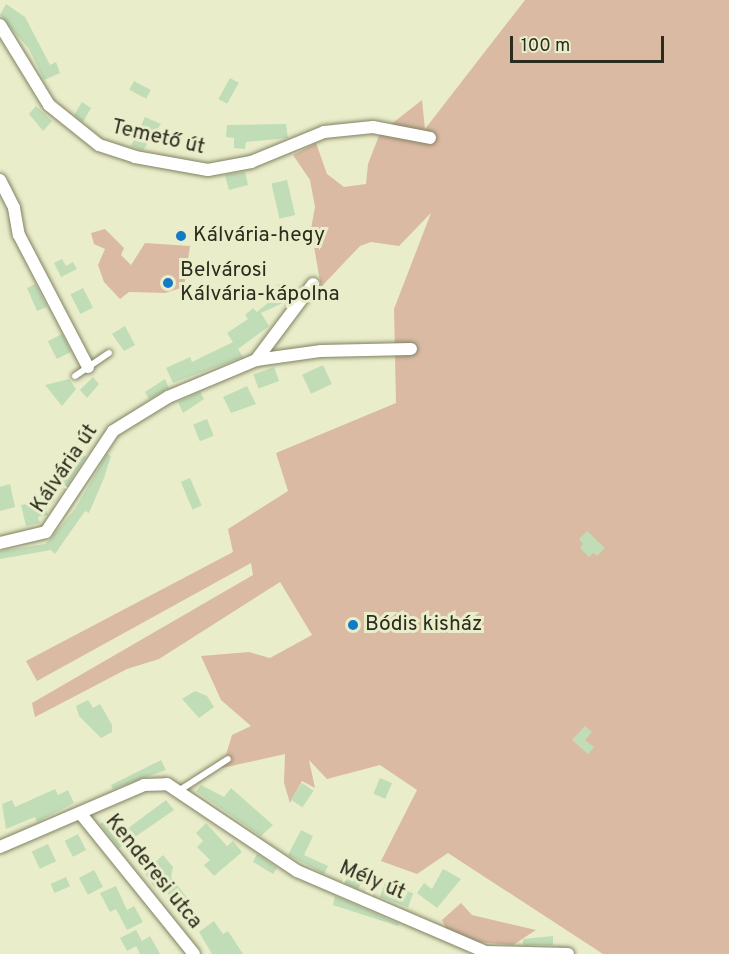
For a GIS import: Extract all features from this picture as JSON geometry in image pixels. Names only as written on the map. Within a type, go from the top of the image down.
[{"type":"street","name":"Temető út","points":[[0,25],[49,105],[99,145],[135,157],[207,170],[252,162],[336,130],[373,127],[430,138]]},
{"type":"street","points":[[0,180],[14,208],[19,235],[88,367]]},
{"type":"street","name":"Kálvária út","points":[[256,360],[313,284]]},
{"type":"street","name":"Kálvária út","points":[[0,543],[31,539],[56,523],[100,449],[133,416],[256,360],[407,347]]},
{"type":"street","name":"Mély út","points":[[0,847],[144,785],[167,784],[180,790],[297,871],[486,952],[568,954]]},
{"type":"street","name":"Kenderesi utca","points":[[81,814],[194,954]]},
{"type":"lane","points":[[75,376],[109,353]]},
{"type":"lane","points":[[180,790],[228,759]]},
{"type":"shaded area","points":[[525,0],[729,0],[729,954],[603,954],[448,853],[417,874],[381,861],[417,790],[380,765],[327,779],[309,760],[315,788],[302,781],[290,803],[284,783],[285,754],[222,768],[232,735],[251,726],[221,700],[201,656],[249,652],[270,658],[312,635],[280,582],[159,659],[127,669],[35,717],[32,703],[253,575],[251,563],[37,681],[26,661],[233,552],[228,529],[288,491],[276,453],[396,403],[394,309],[431,213],[399,246],[371,242],[360,246],[321,287],[311,229],[315,207],[310,180],[293,155],[316,143],[327,174],[344,187],[366,184],[368,164],[380,133],[422,100],[425,129]]},
{"type":"shaded area","points":[[105,229],[124,248],[121,255],[131,265],[145,243],[190,246],[184,287],[165,293],[129,292],[120,299],[104,282],[98,265],[105,249],[94,244],[91,233]]},
{"type":"shaded area","points":[[461,903],[472,915],[536,930],[513,945],[475,942],[446,928],[442,920]]},
{"type":"building","points":[[6,4],[25,17],[50,65],[56,62],[60,73],[44,80],[29,49],[0,15]]},
{"type":"building","points":[[230,78],[239,83],[227,104],[218,99]]},
{"type":"building","points":[[134,81],[151,90],[146,99],[129,90]]},
{"type":"building","points":[[82,102],[91,108],[83,122],[74,115]]},
{"type":"building","points":[[36,106],[52,121],[43,131],[29,114]]},
{"type":"building","points":[[145,117],[161,124],[143,150],[131,146]]},
{"type":"building","points":[[286,124],[288,138],[246,142],[245,149],[234,148],[234,138],[226,137],[227,125]]},
{"type":"building","points":[[245,172],[248,185],[229,190],[225,175]]},
{"type":"building","points":[[287,180],[295,215],[280,219],[271,184]]},
{"type":"building","points":[[62,259],[66,266],[73,262],[77,269],[61,277],[54,263]]},
{"type":"building","points":[[35,284],[47,307],[37,311],[27,288]]},
{"type":"building","points":[[280,284],[287,301],[261,313],[269,326],[238,349],[243,357],[173,383],[166,368],[190,357],[192,362],[233,342],[227,333],[248,319],[245,315],[253,308],[257,312],[269,302],[268,289]]},
{"type":"building","points":[[83,288],[93,308],[81,314],[71,294]]},
{"type":"building","points":[[125,326],[135,345],[124,351],[112,334]]},
{"type":"building","points":[[62,334],[71,352],[57,359],[48,341]]},
{"type":"building","points":[[323,365],[332,384],[311,394],[302,375]]},
{"type":"building","points":[[274,367],[279,381],[258,389],[253,375]]},
{"type":"building","points":[[93,377],[99,384],[87,398],[80,390]]},
{"type":"building","points":[[69,379],[76,389],[62,406],[45,385]]},
{"type":"building","points":[[165,379],[169,388],[149,399],[145,392]]},
{"type":"building","points":[[247,386],[256,404],[231,413],[223,397]]},
{"type":"building","points":[[200,392],[204,399],[183,413],[178,402]]},
{"type":"building","points":[[207,419],[214,436],[200,441],[193,425]]},
{"type":"building","points":[[80,454],[86,457],[66,487],[57,482]]},
{"type":"building","points":[[107,454],[111,456],[89,513],[85,511],[55,554],[51,550],[0,559],[0,551],[45,544],[75,509]]},
{"type":"building","points":[[190,478],[202,506],[193,510],[181,482]]},
{"type":"building","points":[[10,484],[15,507],[0,511],[0,487]]},
{"type":"building","points":[[46,490],[55,500],[46,509],[48,515],[38,517],[40,523],[26,526],[21,505],[34,502]]},
{"type":"building","points":[[587,531],[605,548],[597,556],[593,553],[589,557],[580,548],[583,544],[579,539]]},
{"type":"building","points":[[195,691],[207,696],[214,707],[199,718],[182,699]]},
{"type":"building","points":[[88,700],[93,708],[100,704],[112,725],[112,732],[101,738],[79,716],[76,706]]},
{"type":"building","points":[[585,726],[592,732],[585,740],[594,747],[588,754],[572,740]]},
{"type":"building","points":[[161,760],[166,770],[113,789],[111,785]]},
{"type":"building","points":[[380,778],[392,783],[385,799],[373,794]]},
{"type":"building","points":[[302,783],[314,791],[302,807],[291,800]]},
{"type":"building","points":[[201,785],[224,797],[231,788],[273,825],[261,836],[196,791]]},
{"type":"building","points":[[55,789],[58,795],[68,790],[74,803],[37,822],[35,817],[6,829],[2,804],[12,800],[15,807]]},
{"type":"building","points":[[166,800],[174,810],[119,848],[100,824],[110,816],[123,832]]},
{"type":"building","points":[[206,823],[227,846],[233,841],[242,852],[214,876],[204,865],[210,860],[197,847],[203,841],[196,833]]},
{"type":"building","points":[[301,830],[313,836],[304,855],[328,866],[324,874],[288,855]]},
{"type":"building","points":[[78,834],[86,850],[73,857],[65,841]]},
{"type":"building","points":[[48,844],[56,861],[40,869],[32,852]]},
{"type":"building","points":[[257,854],[277,868],[273,874],[253,862]]},
{"type":"building","points":[[163,855],[173,867],[171,877],[192,904],[179,914],[162,882],[155,888],[144,872]]},
{"type":"building","points":[[443,869],[461,879],[437,908],[417,893],[424,883],[432,889]]},
{"type":"building","points":[[94,870],[103,887],[88,895],[79,878]]},
{"type":"building","points":[[349,873],[363,879],[359,889],[345,883]]},
{"type":"building","points":[[66,877],[70,886],[55,893],[50,884]]},
{"type":"building","points":[[385,883],[413,893],[408,907],[380,897]]},
{"type":"building","points":[[116,886],[127,910],[134,906],[143,922],[127,930],[116,909],[110,912],[100,893]]},
{"type":"building","points":[[335,896],[399,924],[398,926],[333,905]]},
{"type":"building","points":[[214,921],[223,934],[228,931],[243,954],[212,954],[199,932]]},
{"type":"building","points":[[136,930],[142,941],[150,936],[160,954],[140,954],[136,946],[127,951],[120,938]]},
{"type":"building","points":[[553,936],[553,945],[523,945],[523,939]]},
{"type":"place","name":"Kálvária-hegy","points":[[181,236]]},
{"type":"place","name":"Belvárosi Kálvária-kápolna","points":[[168,283]]},
{"type":"place","name":"Bódis kisház","points":[[353,625]]}]
